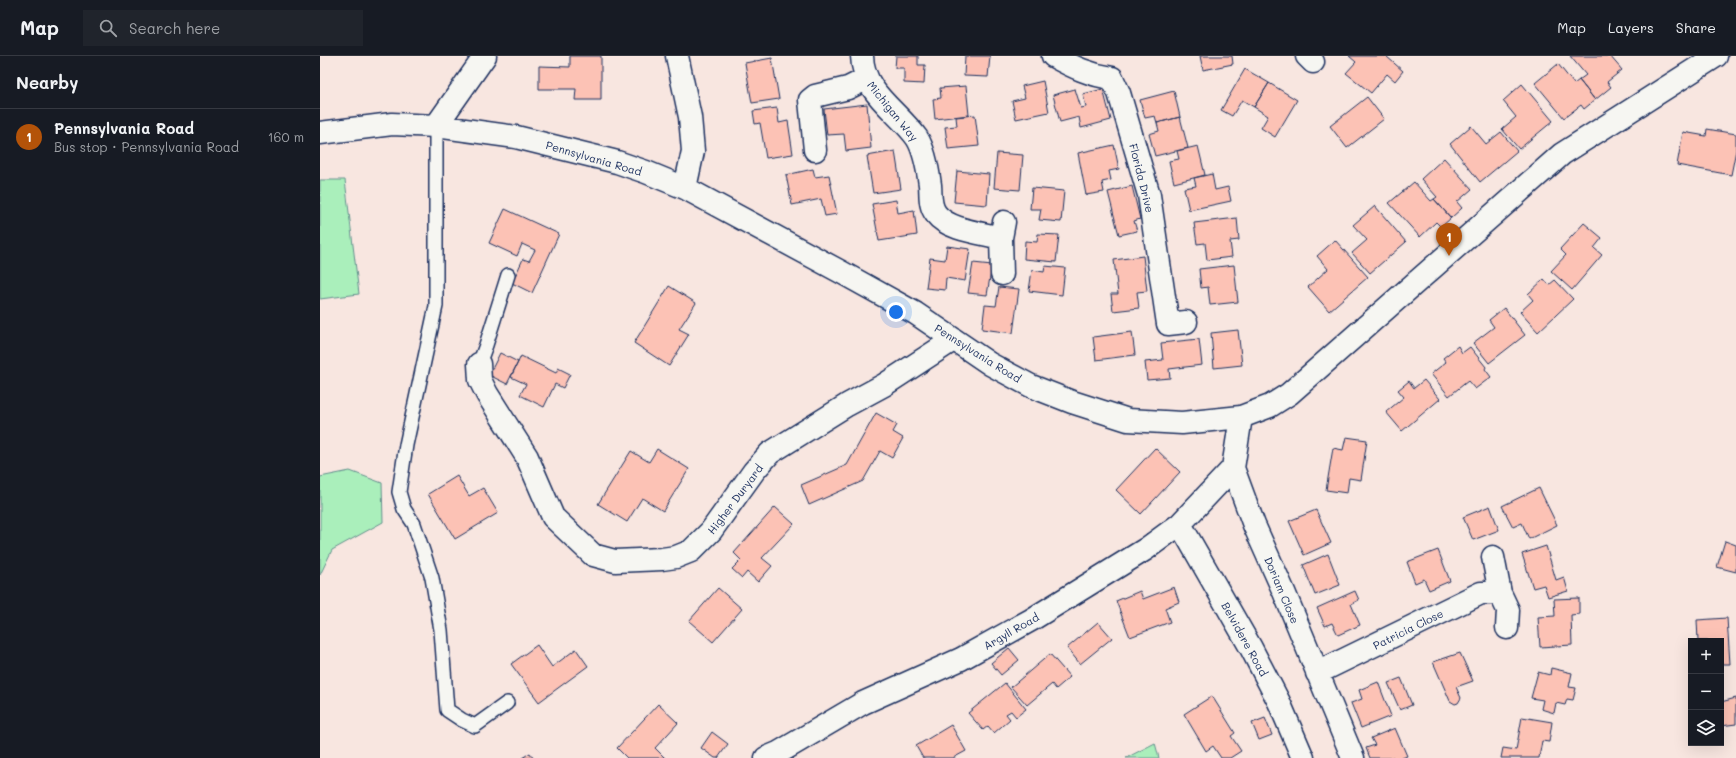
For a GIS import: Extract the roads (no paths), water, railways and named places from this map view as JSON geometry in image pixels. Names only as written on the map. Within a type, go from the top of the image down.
[{"type":"street","points":[[436,126],[485,56]]},
{"type":"street","name":"Michigan Way","points":[[862,56],[866,79],[870,85],[917,138],[924,154],[930,185],[930,203],[936,214],[947,223],[1003,230],[1002,274]]},
{"type":"street","name":"Florida Drive","points":[[1053,56],[1075,68],[1094,75],[1112,78],[1119,93],[1148,195],[1168,324],[1186,322]]},
{"type":"street","name":"Pennsylvania Road","points":[[320,133],[392,124],[436,126],[516,136],[617,162],[685,188],[908,310],[990,364],[1032,386],[1072,402],[1128,420],[1182,423],[1241,417],[1270,406],[1289,394],[1562,154],[1716,56]]},
{"type":"street","points":[[676,57],[690,117],[693,151],[685,188]]},
{"type":"street","name":"Michigan Way","points":[[815,150],[810,100],[815,96],[848,88],[866,79]]},
{"type":"street","name":"Higher Duryard","points":[[479,364],[480,380],[487,394],[527,457],[553,517],[593,555],[615,560],[662,559],[676,557],[691,551],[711,531],[754,471],[770,453],[847,405],[884,385],[953,340]]},
{"type":"street","name":"Doriam Close","points":[[1241,417],[1233,468],[1254,525],[1284,592],[1353,758]]},
{"type":"street","name":"Argyll Road","points":[[766,758],[778,753],[863,703],[961,659],[1031,620],[1146,549],[1180,524],[1233,468]]},
{"type":"street","name":"Belvidere Road","points":[[1180,524],[1262,668],[1279,702],[1303,758]]},
{"type":"street","points":[[1492,557],[1500,593],[1508,610],[1507,628]]},
{"type":"street","name":"Patricia Close","points":[[1317,673],[1481,593],[1500,593]]},
{"type":"lane","points":[[436,126],[436,306],[406,445],[399,492],[404,509],[414,524],[432,578],[441,630],[447,710],[462,720],[475,726],[507,704]]},
{"type":"lane","name":"Higher Duryard","points":[[479,364],[508,275]]},
{"type":"place","name":"Pennsylvania Road","points":[[1449,256]]}]
